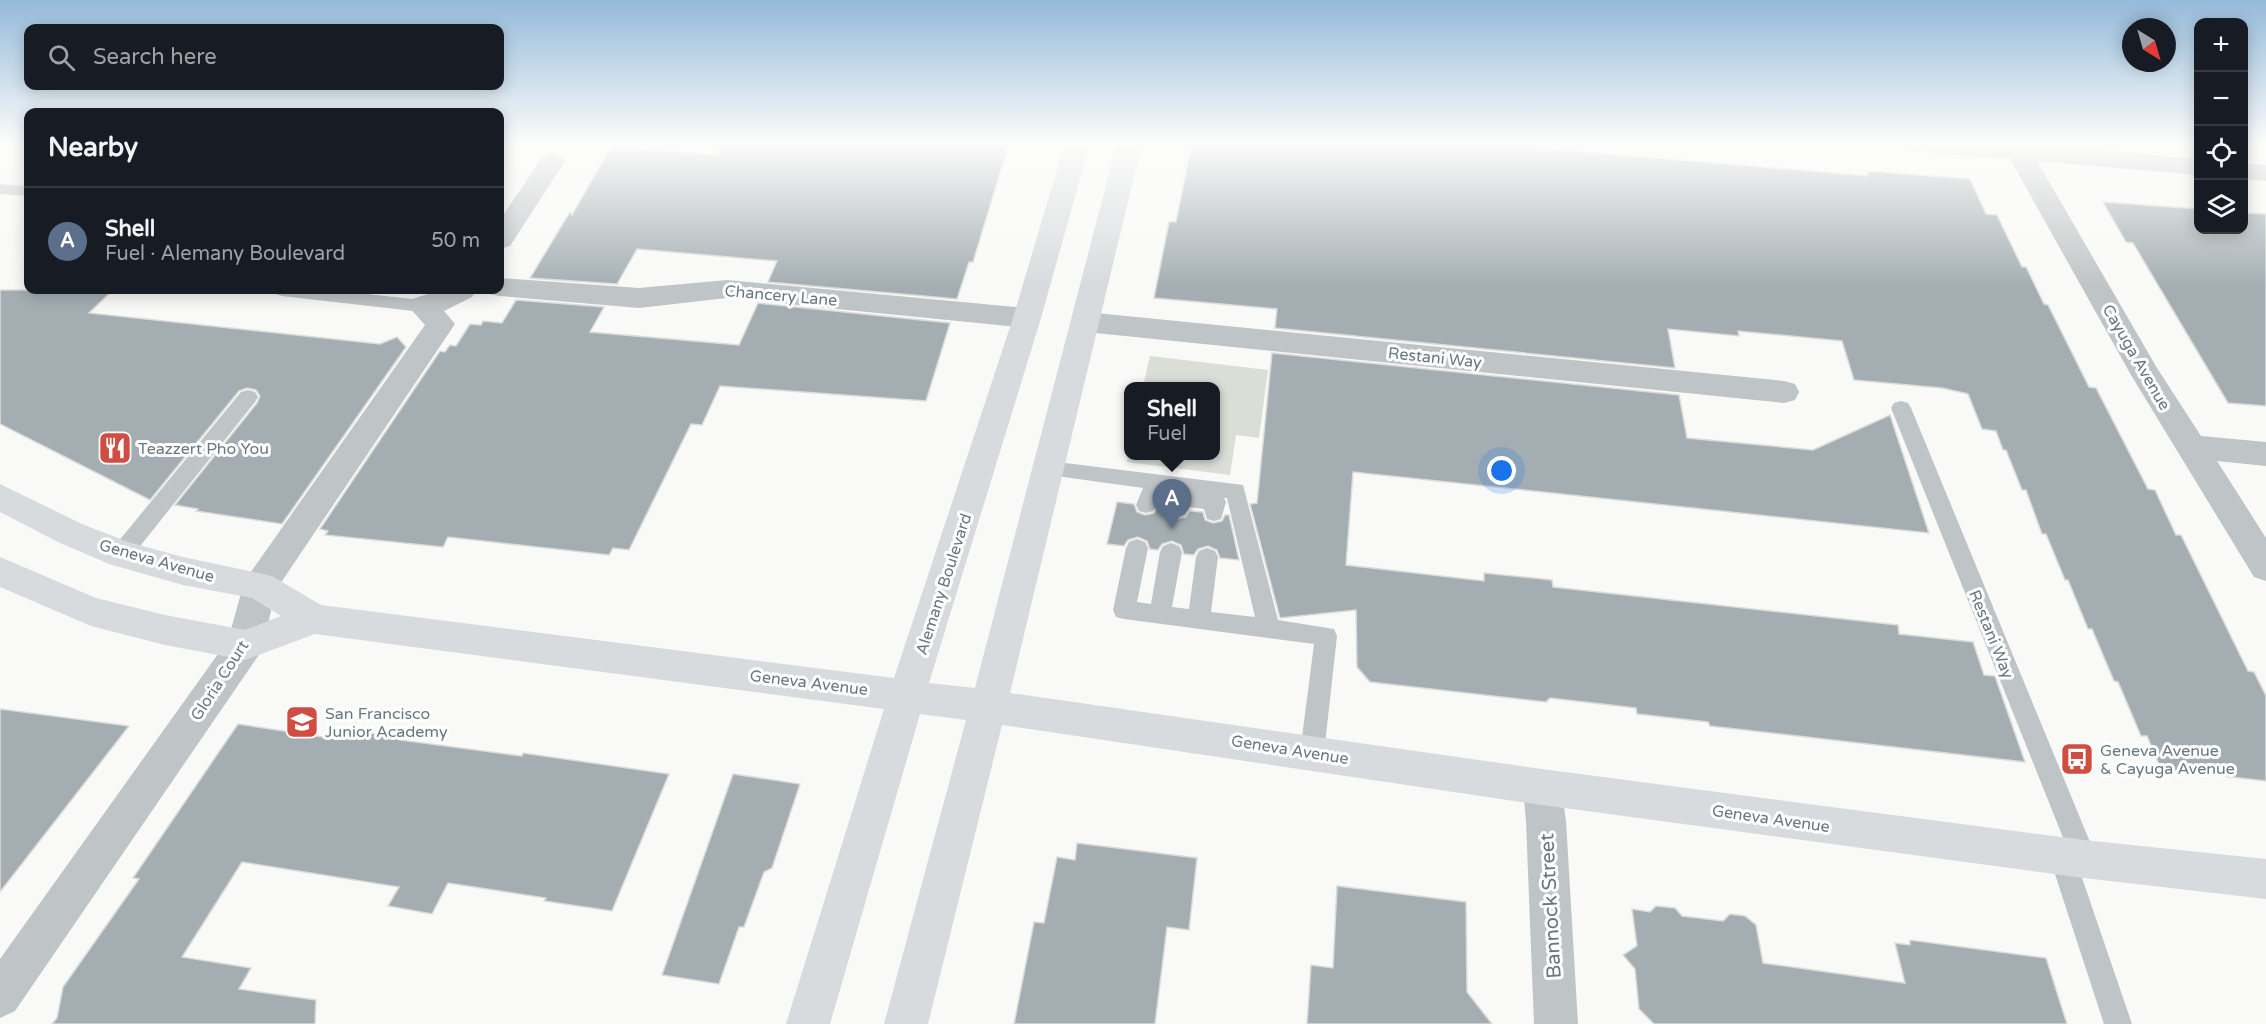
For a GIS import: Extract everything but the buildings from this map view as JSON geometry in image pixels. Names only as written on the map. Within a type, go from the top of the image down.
[{"type":"main road","name":"Alemany Boulevard","points":[[808,1024],[907,695],[1027,318],[1064,191]]},
{"type":"main road","points":[[906,1024],[989,706],[1118,191]]},
{"type":"main road","name":"Geneva Avenue","points":[[0,497],[70,534],[121,554],[183,571],[260,586],[314,619],[989,706],[1542,787],[2073,858],[2266,879]]},
{"type":"main road","points":[[0,571],[27,585],[91,610],[165,630],[245,645]]},
{"type":"main road","name":"Geneva Avenue","points":[[245,645],[314,619]]},
{"type":"street","points":[[504,234],[532,191]]},
{"type":"street","name":"Cayuga Avenue","points":[[2041,191],[2146,375],[2266,567]]},
{"type":"street","name":"Chancery Lane","points":[[504,288],[639,297],[727,289],[1027,318]]},
{"type":"street","points":[[422,306],[441,302],[455,294]]},
{"type":"street","name":"Gloria Court","points":[[0,996],[245,645],[260,586],[441,324],[422,306]]},
{"type":"street","name":"Restani Way","points":[[1086,322],[1784,392]]},
{"type":"street","points":[[2190,447],[2266,454]]},
{"type":"street","name":"Bannock Street","points":[[1542,787],[1546,821],[1556,1024]]},
{"type":"lane","points":[[317,294],[422,306]]},
{"type":"lane","points":[[121,554],[248,397]]},
{"type":"lane","name":"Restani Way","points":[[1901,408],[2073,858],[2118,1024]]},
{"type":"lane","points":[[1049,469],[1180,497],[1236,491],[1269,628]]},
{"type":"lane","points":[[1146,505],[1149,494],[1180,497],[1216,502],[1214,513]]},
{"type":"lane","points":[[1137,548],[1124,610],[1326,636],[1312,753]]},
{"type":"lane","points":[[1160,614],[1171,552]]},
{"type":"lane","points":[[1199,620],[1207,556]]},
{"type":"shaded area","points":[[1150,356],[1268,370],[1259,438],[1236,435],[1230,475],[1127,462],[1127,460],[1220,460],[1220,382],[1144,382]]},
{"type":"place","name":"Teazzert Pho You","points":[[115,448]]},
{"type":"place","name":"Shell","points":[[1172,529]]},
{"type":"place","name":"San Francisco Junior Academy","points":[[302,722]]},
{"type":"place","name":"Geneva Avenue & Cayuga Avenue","points":[[2077,759]]}]
